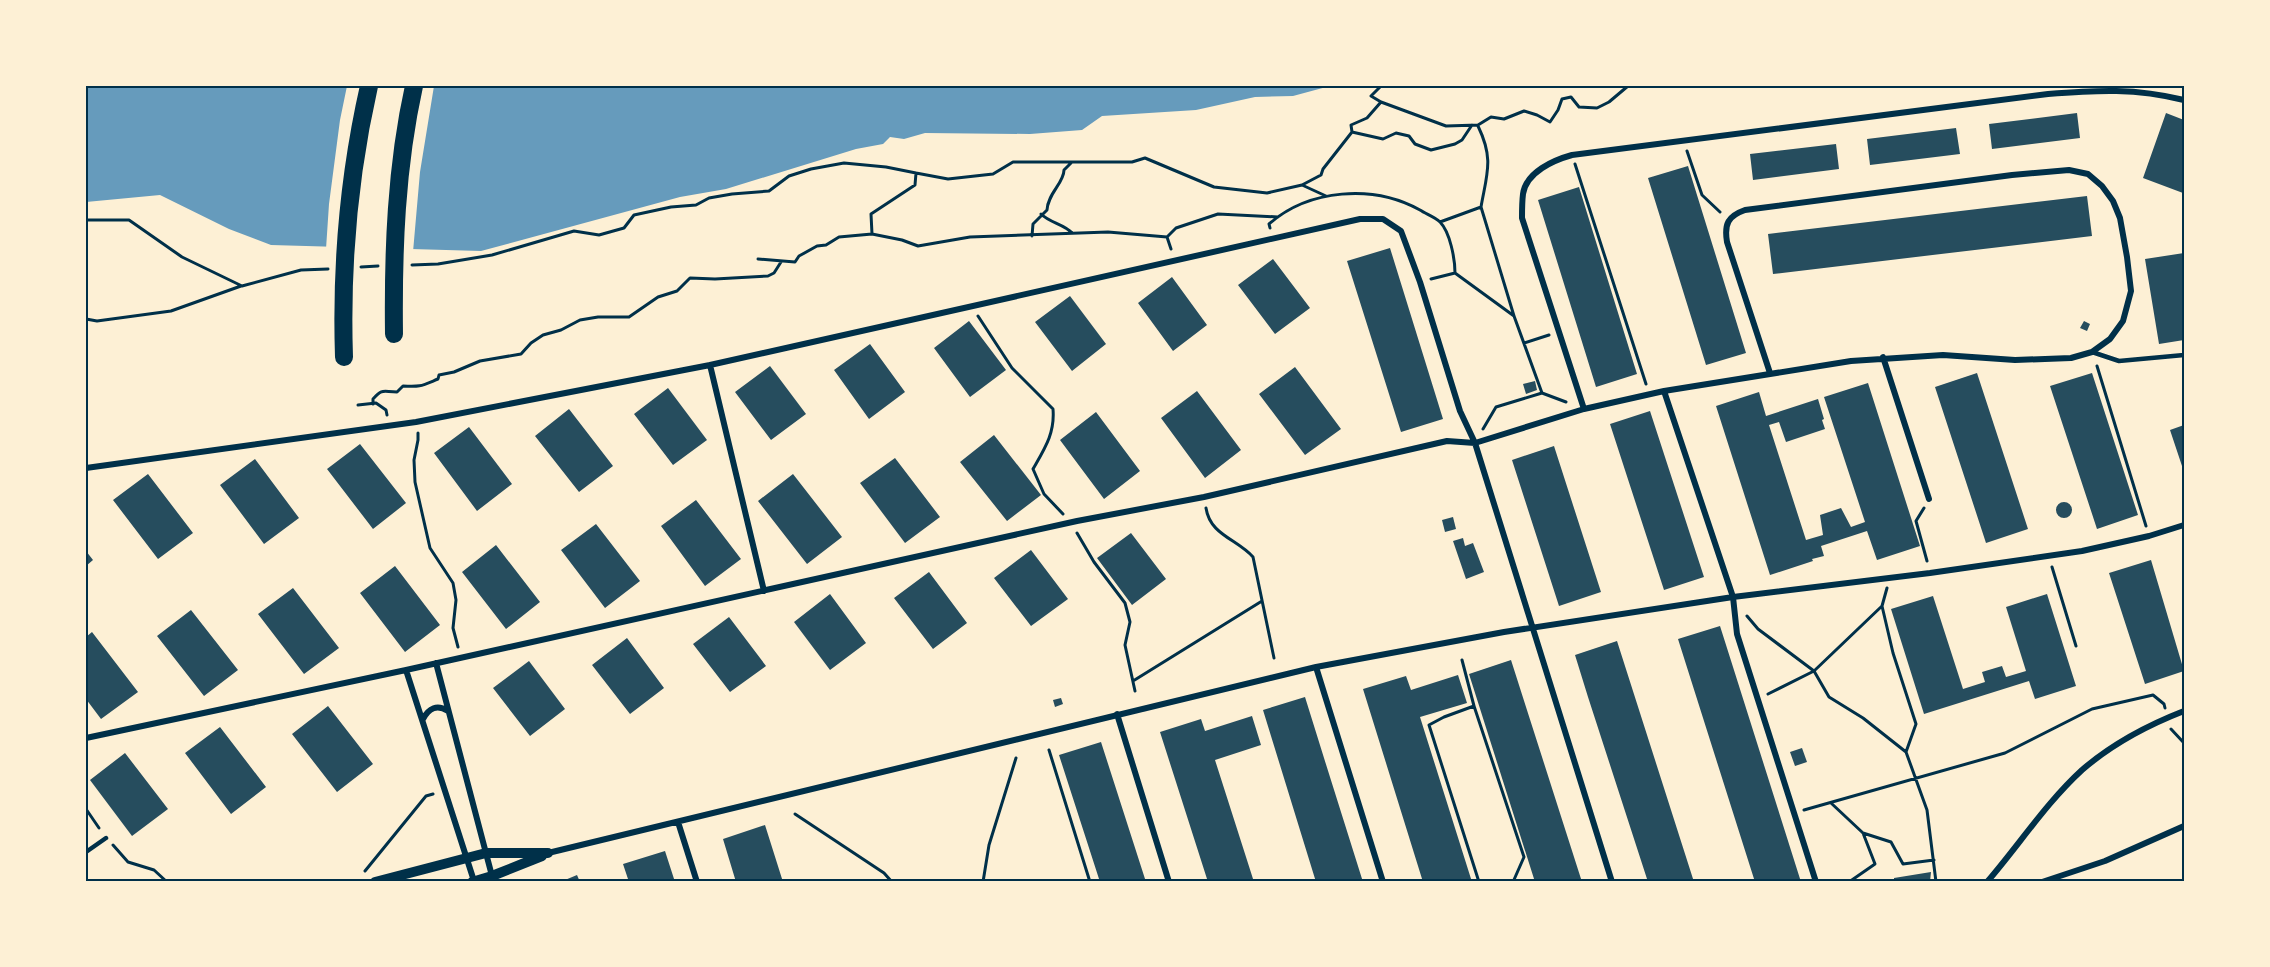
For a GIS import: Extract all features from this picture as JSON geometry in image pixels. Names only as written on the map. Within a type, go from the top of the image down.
[{"type":"highway","points":[[344,357],[343,283],[350,200],[369,86]]},
{"type":"highway","points":[[394,334],[397,200],[408,113],[414,86]]},
{"type":"street","points":[[1584,409],[1522,218],[1523,191],[1536,173],[1553,160],[1572,155],[2048,94],[2109,90],[2160,94],[2184,100]]},
{"type":"street","points":[[86,738],[406,670],[1077,520],[1204,497],[1447,441],[1475,443],[1584,409],[1664,390],[1883,357],[1943,355],[2015,360],[2071,358],[2092,352],[2110,339],[2123,321],[2131,291],[2120,218],[2113,201],[2102,186],[2088,174],[2069,170],[1872,193],[1745,210],[1735,214],[1727,220],[1725,229],[1727,242],[1770,373]]},
{"type":"street","points":[[86,468],[416,422],[710,365],[1349,222],[1383,219],[1401,231],[1420,282],[1460,411],[1475,443],[1612,882]]},
{"type":"street","points":[[1883,357],[1929,499]]},
{"type":"street","points":[[710,365],[764,591]]},
{"type":"street","points":[[1664,390],[1733,597],[1737,634],[1816,882]]},
{"type":"street","points":[[406,670],[473,881],[492,876],[548,853],[1316,667],[1532,628],[1733,597],[2049,557],[2149,536],[2184,525]]},
{"type":"street","points":[[436,663],[492,876]]},
{"type":"street","points":[[1316,667],[1383,882]]},
{"type":"street","points":[[423,719],[427,711],[433,707],[442,707],[448,712]]},
{"type":"street","points":[[1987,882],[2037,820],[2082,771],[2115,745],[2184,711]]},
{"type":"street","points":[[1117,714],[1169,882]]},
{"type":"street","points":[[678,822],[697,882]]},
{"type":"street","points":[[2042,882],[2105,861],[2184,826]]},
{"type":"street","points":[[375,882],[486,853],[548,853]]},
{"type":"lane","points":[[2092,352],[2119,361],[2184,355]]},
{"type":"lane","points":[[86,852],[106,838]]},
{"type":"path","points":[[1381,86],[1371,96],[1381,102],[1446,126],[1478,125],[1491,117],[1504,119],[1524,111],[1550,122],[1562,99],[1571,97],[1579,107],[1597,108],[1609,102],[1629,86]]},
{"type":"path","points":[[1744,86],[1752,86]]},
{"type":"path","points":[[404,265],[438,264],[492,255],[574,231],[599,235],[624,228],[634,215],[671,207],[696,205],[710,198],[732,194],[769,191],[789,176],[844,163],[886,167],[948,179],[975,174],[993,174],[1012,162],[1132,162],[1145,158],[1214,187],[1267,193],[1302,185],[1321,175],[1323,169],[1352,132],[1351,124],[1367,118],[1381,102]]},
{"type":"path","points":[[1352,132],[1383,139],[1396,133],[1409,136],[1415,144],[1431,150],[1462,140],[1472,125]]},
{"type":"path","points":[[1478,125],[1487,145],[1488,165],[1481,207],[1514,316],[1542,393]]},
{"type":"path","points":[[1687,150],[1702,195],[1727,220]]},
{"type":"path","points":[[1572,155],[1650,394]]},
{"type":"path","points":[[1032,236],[1033,224],[1047,210],[1048,199],[1064,176],[1064,170],[1071,163]]},
{"type":"path","points":[[873,234],[871,214],[915,184],[916,173]]},
{"type":"path","points":[[1302,185],[1326,196]]},
{"type":"path","points":[[1269,224],[1298,204],[1326,196],[1374,194],[1412,206],[1440,222],[1455,254],[1455,273]]},
{"type":"path","points":[[1440,222],[1481,207]]},
{"type":"path","points":[[1041,214],[1048,221],[1068,229],[1073,234]]},
{"type":"path","points":[[758,259],[795,262],[799,256],[839,237],[873,234],[918,246],[970,237],[1108,232],[1167,237],[1176,228],[1218,214],[1278,217]]},
{"type":"path","points":[[86,220],[129,220],[182,257],[242,286]]},
{"type":"path","points":[[373,404],[373,399],[379,392],[386,390],[397,392],[403,386],[418,388],[426,386],[438,379],[439,375],[454,372],[480,361],[491,361],[501,356],[521,354],[531,342],[543,335],[561,330],[580,320],[598,317],[629,317],[658,297],[677,291],[690,278],[768,276],[774,273],[781,262]]},
{"type":"path","points":[[358,267],[381,266]]},
{"type":"path","points":[[86,319],[97,321],[171,310],[242,286],[301,270],[335,268]]},
{"type":"path","points":[[1438,277],[1455,273],[1514,316]]},
{"type":"path","points":[[980,322],[1012,368],[1053,409],[1054,425],[1033,469],[1044,494]]},
{"type":"path","points":[[1524,343],[1544,336]]},
{"type":"path","points":[[2092,352],[2142,514]]},
{"type":"path","points":[[1475,443],[1496,407],[1542,393],[1584,409]]},
{"type":"path","points":[[358,405],[373,404],[386,410]]},
{"type":"path","points":[[416,422],[418,440],[414,460],[416,482],[430,548],[453,583],[456,600],[453,628],[460,657]]},
{"type":"path","points":[[1208,517],[1221,534],[1246,549],[1253,557],[1274,658]]},
{"type":"path","points":[[1916,521],[1930,573]]},
{"type":"path","points":[[2049,557],[2076,646]]},
{"type":"path","points":[[1094,562],[1125,603],[1130,622],[1125,645],[1135,691]]},
{"type":"path","points":[[1889,578],[1882,606],[1893,653],[1916,724],[1906,752]]},
{"type":"path","points":[[1733,597],[1758,630],[1814,671],[1828,697],[1863,718],[1906,752],[1927,810],[1936,882]]},
{"type":"path","points":[[1133,681],[1262,601]]},
{"type":"path","points":[[1758,698],[1814,671],[1882,606]]},
{"type":"path","points":[[1462,660],[1474,706],[1524,856],[1513,882]]},
{"type":"path","points":[[1794,813],[2005,753],[2092,709],[2153,695],[2164,704]]},
{"type":"path","points":[[1474,706],[1429,725],[1479,882]]},
{"type":"path","points":[[2168,717],[2171,730],[2184,743]]},
{"type":"path","points":[[1049,750],[1090,882]]},
{"type":"path","points":[[983,882],[989,845],[1016,758]]},
{"type":"path","points":[[362,874],[426,796],[446,791]]},
{"type":"path","points":[[1831,803],[1863,832],[1891,842],[1903,864],[1934,860]]},
{"type":"path","points":[[86,809],[106,838],[128,862],[154,870],[167,882]]},
{"type":"path","points":[[795,814],[884,873],[892,882]]},
{"type":"path","points":[[1849,882],[1875,864],[1863,832]]},
{"type":"water","points":[[86,86],[1330,86],[1293,96],[1255,97],[1196,110],[1102,116],[1082,130],[1030,134],[925,133],[904,139],[890,137],[883,144],[856,149],[726,189],[680,197],[481,251],[271,245],[229,229],[160,195],[86,202]]},
{"type":"pier","points":[[347,86],[434,86],[420,172],[413,252],[326,249],[329,204]]},
{"type":"building","points":[[2077,113],[2080,138],[1992,149],[1989,124]]},
{"type":"building","points":[[2166,113],[2184,120],[2183,193],[2143,178]]},
{"type":"building","points":[[1956,128],[1960,154],[1870,165],[1867,139]]},
{"type":"building","points":[[1836,144],[1839,169],[1753,180],[1750,154]]},
{"type":"building","points":[[1688,166],[1746,353],[1706,365],[1648,178]]},
{"type":"building","points":[[1579,187],[1637,374],[1596,387],[1538,200]]},
{"type":"building","points":[[2087,196],[2092,236],[1773,274],[1768,234]]},
{"type":"building","points":[[1390,248],[1443,419],[1401,432],[1347,261]]},
{"type":"building","points":[[2184,253],[2184,340],[2159,344],[2145,259]]},
{"type":"building","points":[[1273,259],[1310,308],[1275,334],[1238,285]]},
{"type":"building","points":[[1172,277],[1207,325],[1173,351],[1138,303]]},
{"type":"building","points":[[1070,296],[1106,344],[1072,371],[1035,322]]},
{"type":"building","points":[[969,321],[1006,370],[970,397],[934,348]]},
{"type":"building","points":[[2084,321],[2090,324],[2087,331],[2080,328]]},
{"type":"building","points":[[870,344],[905,392],[869,419],[834,370]]},
{"type":"building","points":[[770,366],[806,414],[771,440],[735,392]]},
{"type":"building","points":[[1295,367],[1341,429],[1305,455],[1259,394]]},
{"type":"building","points":[[1977,373],[2028,529],[1986,543],[1935,387]]},
{"type":"building","points":[[2092,373],[2138,515],[2097,529],[2050,386]]},
{"type":"building","points":[[1535,381],[1537,390],[1526,394],[1523,384]]},
{"type":"building","points":[[1868,383],[1920,546],[1877,560],[1867,531],[1821,546],[1824,556],[1770,575],[1716,406],[1759,392],[1766,416],[1818,399],[1825,429],[1786,442],[1779,422],[1769,425],[1806,540],[1823,535],[1820,515],[1841,508],[1851,527],[1865,522],[1824,397]]},
{"type":"building","points":[[668,388],[707,440],[673,465],[634,414]]},
{"type":"building","points":[[1197,391],[1241,450],[1205,478],[1161,418]]},
{"type":"building","points":[[569,409],[613,466],[579,492],[535,436]]},
{"type":"building","points":[[1650,411],[1704,577],[1664,590],[1610,424]]},
{"type":"building","points":[[1096,412],[1140,471],[1104,499],[1060,440]]},
{"type":"building","points":[[2184,425],[2184,472],[2170,430]]},
{"type":"building","points":[[469,427],[512,484],[477,511],[434,453]]},
{"type":"building","points":[[994,435],[1041,495],[1007,521],[960,462]]},
{"type":"building","points":[[360,444],[406,503],[373,529],[327,469]]},
{"type":"building","points":[[1554,446],[1601,592],[1559,606],[1512,460]]},
{"type":"building","points":[[895,458],[940,517],[905,543],[860,483]]},
{"type":"building","points":[[255,459],[299,518],[264,544],[220,485]]},
{"type":"building","points":[[148,474],[193,533],[158,559],[113,500]]},
{"type":"building","points":[[793,474],[842,537],[807,564],[758,501]]},
{"type":"building","points":[[696,500],[741,559],[705,586],[661,526]]},
{"type":"building","points":[[2061,502],[2067,502],[2072,510],[2070,516],[2061,518],[2056,513],[2056,507]]},
{"type":"building","points":[[1453,517],[1456,529],[1445,532],[1442,520]]},
{"type":"building","points":[[596,524],[640,581],[605,608],[561,550]]},
{"type":"building","points":[[1131,533],[1166,579],[1132,605],[1097,558]]},
{"type":"building","points":[[1463,538],[1465,546],[1473,543],[1484,572],[1466,579],[1453,541]]},
{"type":"building","points":[[496,545],[540,602],[506,629],[462,572]]},
{"type":"building","points":[[1031,550],[1068,599],[1031,626],[994,578]]},
{"type":"building","points":[[86,551],[93,560],[86,566]]},
{"type":"building","points":[[2151,560],[2184,671],[2145,684],[2109,573]]},
{"type":"building","points":[[395,566],[440,625],[405,652],[360,593]]},
{"type":"building","points":[[929,572],[967,623],[933,649],[894,598]]},
{"type":"building","points":[[293,588],[339,648],[304,674],[258,614]]},
{"type":"building","points":[[830,594],[866,643],[830,670],[794,622]]},
{"type":"building","points":[[2047,594],[2076,686],[2035,699],[2029,681],[1924,714],[1891,609],[1933,596],[1963,689],[1985,682],[1982,672],[2002,666],[2006,677],[2026,671],[2006,607]]},
{"type":"building","points":[[191,610],[238,670],[204,696],[157,636]]},
{"type":"building","points":[[729,617],[766,666],[730,692],[693,644]]},
{"type":"building","points":[[1720,626],[1801,882],[1755,882],[1678,639]]},
{"type":"building","points":[[92,632],[138,692],[101,719],[86,699],[86,637]]},
{"type":"building","points":[[627,638],[664,688],[630,714],[592,665]]},
{"type":"building","points":[[1617,641],[1694,882],[1648,882],[1588,697],[1575,655]]},
{"type":"building","points":[[1511,660],[1582,882],[1535,882],[1469,674]]},
{"type":"building","points":[[529,661],[565,709],[530,736],[493,688]]},
{"type":"building","points":[[1458,675],[1467,703],[1420,717],[1472,882],[1423,882],[1363,689],[1406,676],[1411,690]]},
{"type":"building","points":[[1305,697],[1363,882],[1316,882],[1263,710]]},
{"type":"building","points":[[1061,698],[1063,704],[1055,707],[1053,700]]},
{"type":"building","points":[[328,706],[373,764],[337,792],[292,734]]},
{"type":"building","points":[[1252,716],[1261,745],[1215,760],[1254,882],[1208,882],[1160,732],[1201,719],[1205,731]]},
{"type":"building","points":[[220,727],[266,787],[231,814],[185,753]]},
{"type":"building","points":[[1101,742],[1146,882],[1100,882],[1059,755]]},
{"type":"building","points":[[1802,748],[1807,762],[1795,766],[1790,752]]},
{"type":"building","points":[[125,753],[168,809],[132,836],[90,780]]},
{"type":"building","points":[[765,825],[783,882],[736,882],[723,839]]},
{"type":"building","points":[[665,851],[675,882],[629,882],[623,864]]},
{"type":"building","points":[[1931,872],[1930,882],[1894,882],[1894,878]]},
{"type":"building","points":[[577,875],[580,882],[566,882],[565,880]]}]
